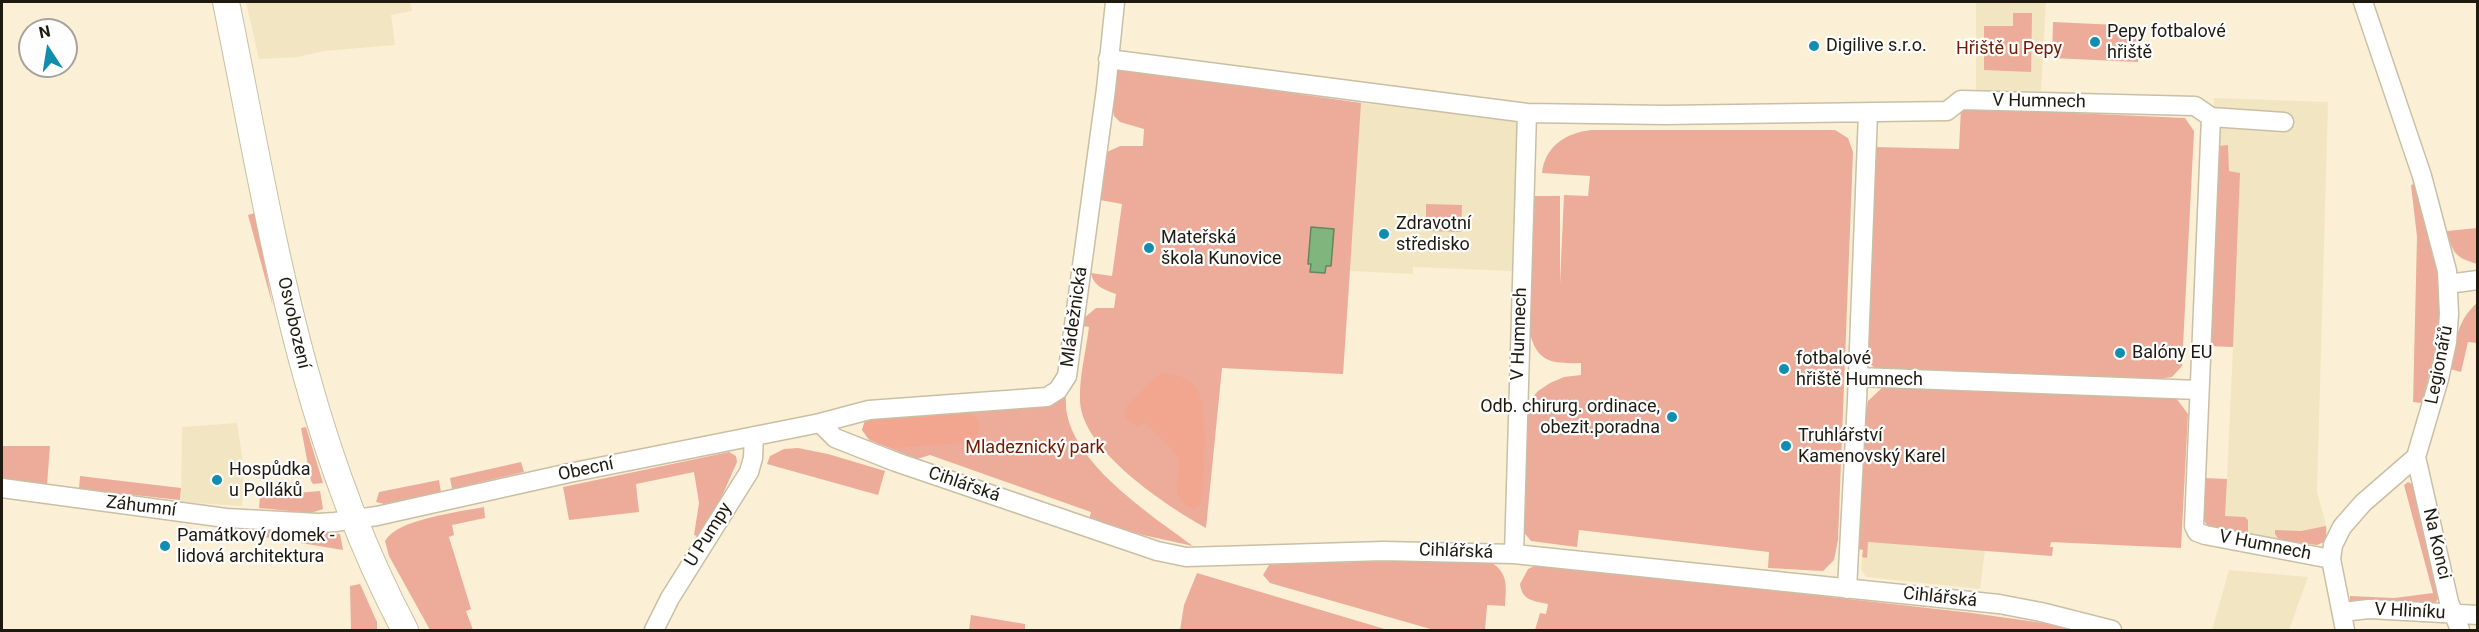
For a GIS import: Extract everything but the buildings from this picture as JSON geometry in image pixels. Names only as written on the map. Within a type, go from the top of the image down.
[{"type":"main road","name":"Osvobození","points":[[226,2],[294,330],[316,413],[353,520],[405,630]]},
{"type":"street","name":"Mládežnická","points":[[820,423],[891,408],[1030,400],[1047,397],[1058,390],[1067,376],[1096,165],[1115,2]]},
{"type":"street","name":"Legionářů","points":[[2363,2],[2422,176],[2440,241],[2448,284],[2447,342],[2439,379],[2416,457]]},
{"type":"street","name":"V Humnech","points":[[1108,59],[1527,113],[1619,115],[1947,111],[1961,100],[2194,106],[2211,117],[2284,122]]},
{"type":"street","name":"V Humnech","points":[[1514,554],[1527,113]]},
{"type":"street","points":[[1847,589],[1868,113]]},
{"type":"street","name":"V Humnech","points":[[2211,117],[2193,522],[2195,529],[2205,535],[2331,559]]},
{"type":"street","points":[[2448,284],[2478,280]]},
{"type":"street","points":[[1858,377],[2198,390]]},
{"type":"street","name":"Obecní","points":[[353,520],[820,423]]},
{"type":"street","name":"Cihlářská","points":[[820,423],[835,438],[896,462],[1170,555],[1202,558],[1296,552],[1426,550],[1514,554],[1999,604],[2112,630]]},
{"type":"street","name":"U Pumpy","points":[[654,630],[670,598],[749,472],[753,458],[754,436]]},
{"type":"street","points":[[2345,630],[2331,559],[2335,540],[2348,519],[2363,503],[2416,457]]},
{"type":"street","name":"Na Konci","points":[[2416,457],[2457,622]]},
{"type":"street","name":"Záhumní","points":[[2,488],[226,518],[318,523],[353,520]]},
{"type":"street","name":"V Hliníku","points":[[2342,612],[2369,609],[2457,622],[2478,615]]},
{"type":"shaded area","points":[[246,2],[410,2],[412,11],[391,15],[395,45],[324,51],[298,57],[259,59]]},
{"type":"shaded area","points":[[1976,2],[2046,2],[2041,91],[1976,90]]},
{"type":"shaded area","points":[[1152,74],[1361,103],[1520,121],[1512,271],[1413,267],[1413,274],[1350,271],[1343,374],[1222,368],[1142,149]]},
{"type":"shaded area","points":[[2214,98],[2328,102],[2317,492],[2327,528],[2326,541],[2317,545],[2207,526],[2227,478],[2233,348],[2214,152]]},
{"type":"shaded area","points":[[1311,227],[1334,229],[1331,266],[1326,266],[1325,273],[1310,272],[1311,264],[1308,264]]},
{"type":"shaded area","points":[[1163,373],[1176,375],[1189,381],[1196,388],[1200,397],[1205,445],[1203,480],[1200,505],[1193,509],[1179,498],[1177,484],[1179,464],[1176,455],[1145,422],[1137,427],[1126,419],[1129,402]]},
{"type":"shaded area","points":[[955,410],[975,416],[980,428],[977,439],[973,442],[893,448],[871,440],[862,430],[865,422],[871,418]]},
{"type":"shaded area","points":[[237,423],[244,469],[242,506],[181,502],[182,427]]},
{"type":"shaded area","points":[[1864,533],[1986,542],[1980,589],[1866,577],[1861,569]]},
{"type":"shaded area","points":[[2229,570],[2308,577],[2289,630],[2212,630]]},
{"type":"green space","name":"Hřiště u Pepy","points":[[2013,13],[2032,13],[2031,72],[1984,70],[1984,26],[2013,26]]},
{"type":"green space","name":"Pepy fotbalové hřiště","points":[[2053,22],[2139,26],[2138,62],[2052,58]]},
{"type":"green space","points":[[1123,69],[1361,103],[1343,374],[1222,368],[1206,528],[1170,506],[1129,475],[1110,457],[1095,439],[1084,420],[1080,401],[1089,327],[1083,326],[1084,318],[1096,308],[1114,308],[1116,294],[1097,284],[1091,273],[1112,276],[1122,204],[1100,200],[1107,152],[1120,146],[1143,146],[1144,129],[1120,122],[1114,116],[1112,105],[1118,71]]},
{"type":"green space","points":[[1961,108],[2185,118],[2194,131],[2182,366],[2172,377],[2151,380],[1875,368],[1866,361],[1874,147],[1959,149]]},
{"type":"green space","points":[[1591,130],[1835,130],[1848,138],[1853,152],[1838,540],[1834,560],[1823,571],[1768,568],[1769,552],[1579,530],[1577,547],[1531,541],[1522,530],[1523,409],[1538,391],[1550,383],[1564,377],[1581,375],[1581,363],[1561,363],[1540,355],[1529,329],[1534,196],[1560,196],[1560,284],[1564,195],[1588,196],[1590,176],[1542,173],[1547,155],[1558,142],[1573,134]]},
{"type":"green space","points":[[2228,145],[2229,171],[2240,173],[2233,347],[2206,346],[2214,152],[2219,146]]},
{"type":"green space","points":[[2414,184],[2432,247],[2440,296],[2438,335],[2422,403],[2413,402],[2417,237],[2411,185]]},
{"type":"green space","points":[[1426,204],[1462,205],[1461,232],[1426,231]]},
{"type":"green space","points":[[255,213],[273,307],[248,215]]},
{"type":"green space","points":[[2478,228],[2477,264],[2456,254],[2447,231]]},
{"type":"green space","points":[[2477,303],[2477,343],[2468,342],[2461,372],[2450,369],[2461,324]]},
{"type":"green space","points":[[1884,386],[2176,398],[2188,414],[2181,548],[2051,542],[2052,556],[1868,542],[1867,558],[1862,557],[1863,550],[1858,549],[1863,433],[1868,401]]},
{"type":"green space","name":"Mladeznický park","points":[[1066,397],[1068,419],[1078,441],[1093,462],[1133,501],[1193,546],[1143,535],[1089,519],[1091,512],[930,455],[917,459],[869,440],[862,430],[865,420],[905,412],[1032,407],[1051,404]]},
{"type":"green space","points":[[306,427],[323,483],[313,484],[311,481],[301,428]]},
{"type":"green space","points":[[2,446],[50,446],[47,485],[2,478]]},
{"type":"green space","points":[[798,448],[828,454],[885,471],[878,495],[767,464],[770,456],[784,449]]},
{"type":"green space","points":[[729,452],[736,456],[737,462],[718,505],[697,536],[694,535],[699,503],[694,472],[636,484],[639,512],[569,520],[563,487]]},
{"type":"green space","points":[[521,462],[524,472],[452,489],[450,478]]},
{"type":"green space","points":[[80,476],[181,488],[180,500],[79,489]]},
{"type":"green space","points":[[2204,478],[2227,479],[2225,516],[2245,517],[2248,520],[2248,534],[2218,530],[2205,522],[2203,516]]},
{"type":"green space","points":[[439,480],[441,492],[384,504],[376,502],[379,492]]},
{"type":"green space","points":[[2408,482],[2414,485],[2440,596],[2436,602],[2350,601],[2350,596],[2394,598],[2433,593],[2404,485]]},
{"type":"green space","points":[[320,491],[323,509],[311,513],[259,508],[260,496]]},
{"type":"green space","points":[[484,507],[485,518],[452,525],[454,535],[449,537],[471,609],[466,611],[473,630],[430,630],[389,556],[385,541],[392,533],[415,522]]},
{"type":"green space","points":[[252,524],[340,534],[343,550],[252,535]]},
{"type":"green space","points":[[2326,526],[2326,541],[2317,545],[2279,540],[2275,534],[2275,530],[2301,531]]},
{"type":"green space","points":[[1393,561],[1492,563],[1504,577],[1505,606],[1487,605],[1485,630],[1434,630],[1270,583],[1263,575],[1269,565]]},
{"type":"green space","points":[[1539,564],[1972,613],[2043,623],[2074,630],[1535,630],[1540,613],[1546,614],[1548,604],[1526,597],[1520,584],[1528,569]]},
{"type":"green space","points":[[1197,573],[1388,630],[1180,630],[1184,605]]},
{"type":"green space","points":[[360,584],[377,622],[377,630],[351,630],[350,586]]},
{"type":"green space","points":[[971,615],[1025,624],[1025,630],[969,630]]},
{"type":"place","name":"Pepy fotbalové hřiště","points":[[2095,42]]},
{"type":"place","name":"Digilive s.r.o.","points":[[1814,46]]},
{"type":"place","name":"Zdravotní středisko","points":[[1384,234]]},
{"type":"place","name":"Mateřská škola Kunovice","points":[[1149,248]]},
{"type":"place","name":"Balóny EU","points":[[2120,353]]},
{"type":"place","name":"fotbalové hřiště Humnech","points":[[1784,369]]},
{"type":"place","name":"Odb. chirurg. ordinace, obezit.poradna","points":[[1672,417]]},
{"type":"place","name":"Truhlářství Kamenovský Karel","points":[[1786,446]]},
{"type":"place","name":"Hospůdka u Polláků","points":[[217,480]]},
{"type":"place","name":"Památkový domek - lidová architektura","points":[[165,546]]}]
